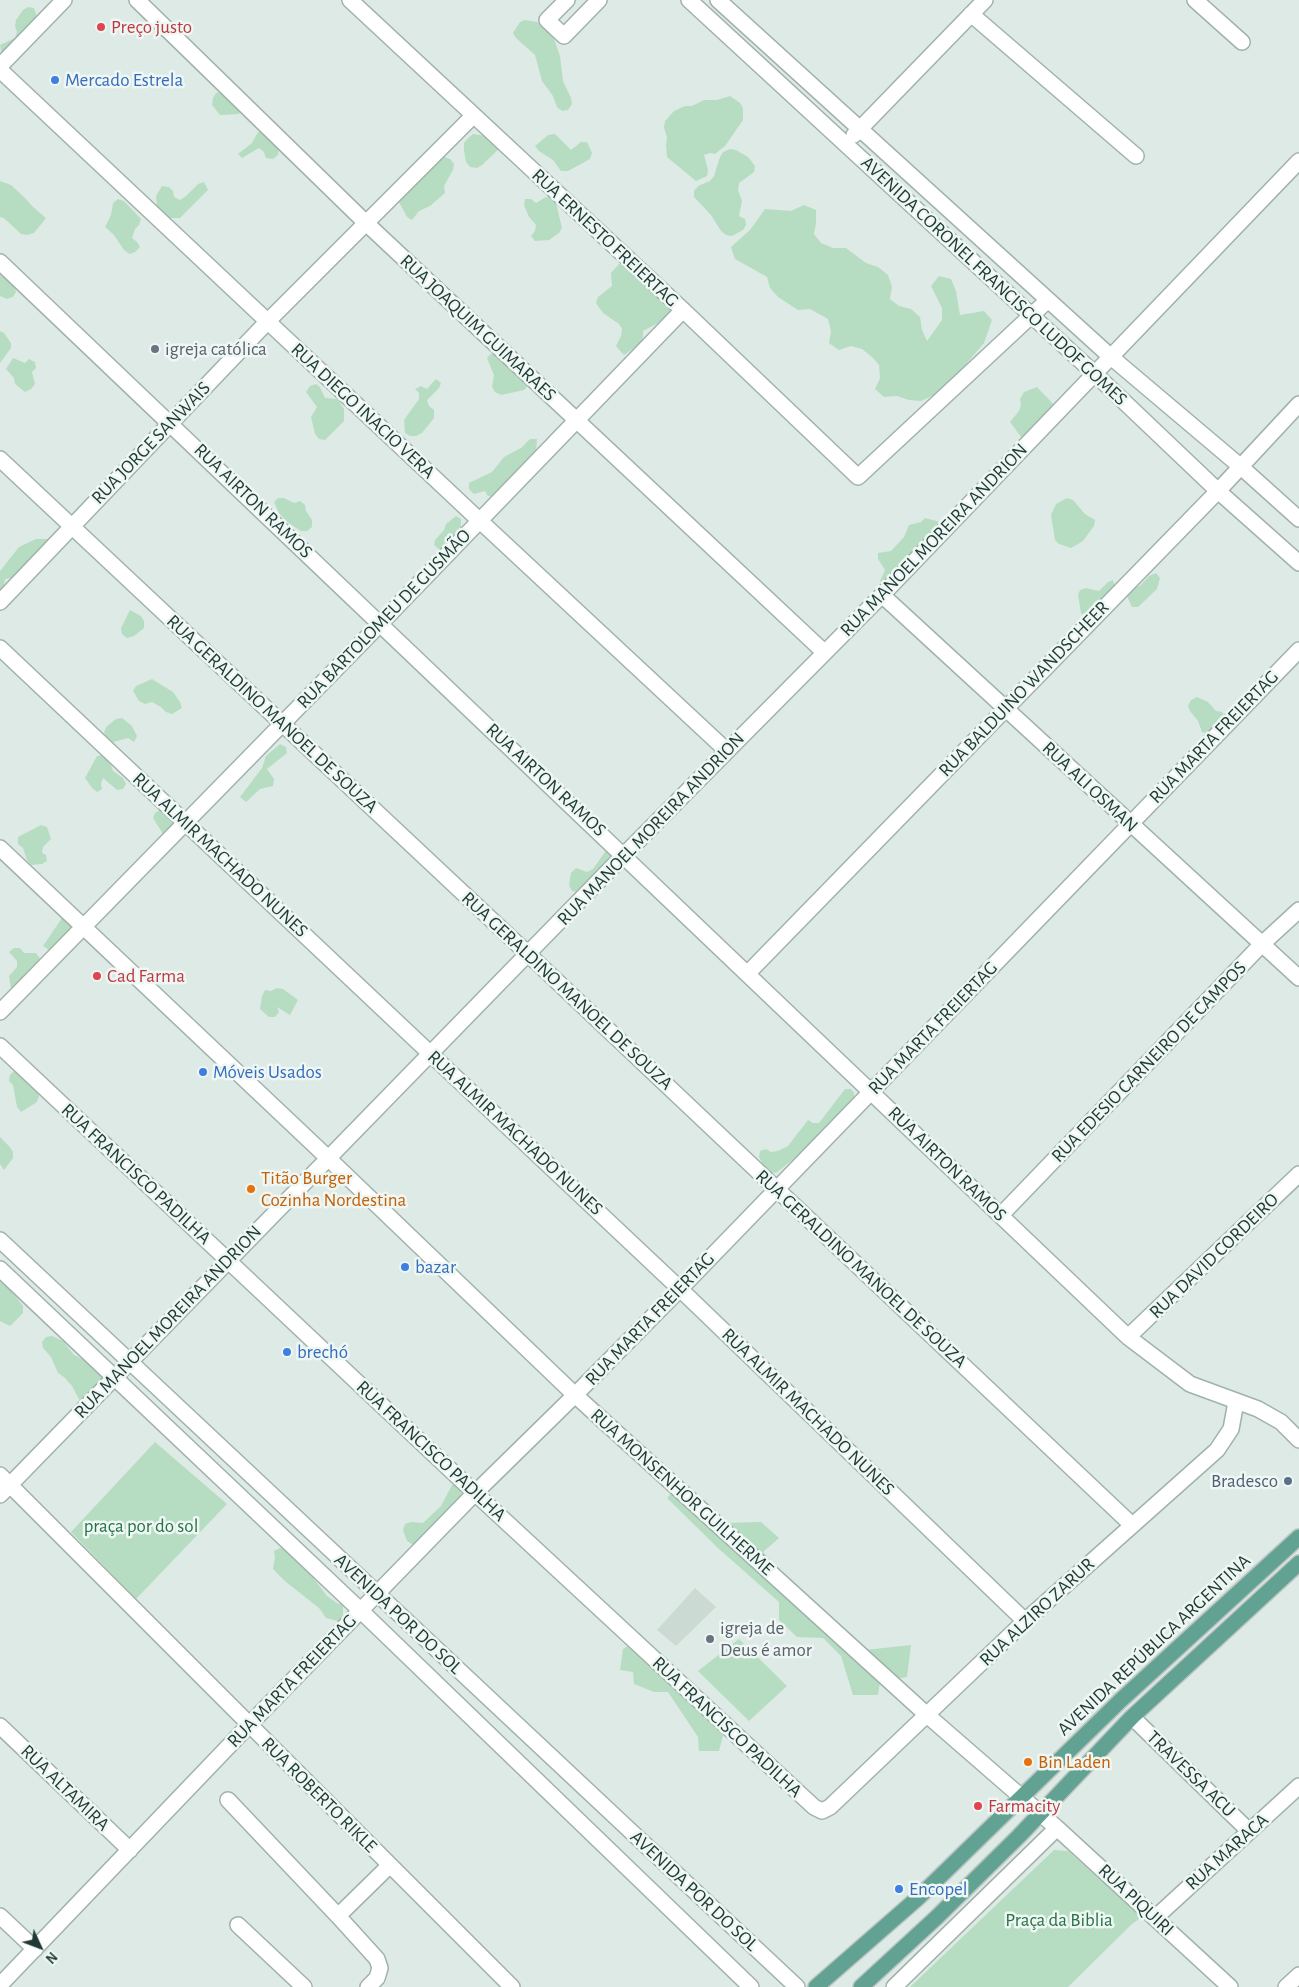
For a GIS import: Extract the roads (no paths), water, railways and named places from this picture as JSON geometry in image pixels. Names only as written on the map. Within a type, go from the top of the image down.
[{"type":"main road","name":"AVENIDA REPÚBLICA ARGENTINA","points":[[816,1987],[919,1897],[1122,1700],[1299,1537]]},
{"type":"main road","name":"AVENIDA REPÚBLICA ARGENTINA","points":[[861,1987],[937,1917],[1132,1717],[1299,1563]]},
{"type":"street","points":[[0,68],[64,0]]},
{"type":"street","name":"RUA JOAQUIM GUIMARAES","points":[[137,0],[366,223],[824,652]]},
{"type":"street","name":"RUA ERNESTO FREIERTAG","points":[[350,0],[683,310],[858,477],[1032,316]]},
{"type":"street","points":[[567,0],[547,20],[564,36],[599,0]]},
{"type":"street","name":"AVENIDA CORONEL FRANCISCO LUDOF GOMES","points":[[689,0],[1299,564]]},
{"type":"street","name":"AVENIDA CORONEL FRANCISCO LUDOF GOMES","points":[[718,0],[1111,357],[1240,466],[1299,519]]},
{"type":"street","points":[[846,144],[985,0]]},
{"type":"street","points":[[1196,0],[1242,42]]},
{"type":"street","points":[[971,14],[1136,156]]},
{"type":"street","name":"RUA DIEGO INACIO VERA","points":[[0,68],[479,520],[727,750]]},
{"type":"street","name":"RUA JORGE SANWAIS","points":[[0,602],[268,321],[473,116]]},
{"type":"street","name":"RUA MANOEL MOREIRA ANDRION","points":[[3,1485],[114,1377],[727,750],[882,595],[1299,161]]},
{"type":"street","name":"RUA AIRTON RAMOS","points":[[0,262],[171,422],[380,624],[1128,1337],[1190,1384],[1258,1409],[1282,1422],[1299,1440]]},
{"type":"street","points":[[1032,316],[1048,300]]},
{"type":"street","name":"RUA BARTOLOMEU DE GUSMÃO","points":[[0,1012],[380,624],[683,310]]},
{"type":"street","name":"RUA BALDUINO WANDSCHEER","points":[[748,973],[1218,491],[1299,404]]},
{"type":"street","name":"RUA GERALDINO MANOEL DE SOUZA","points":[[0,459],[528,954],[1132,1525]]},
{"type":"street","name":"RUA ALI OSMAN","points":[[882,595],[1299,978]]},
{"type":"street","name":"RUA ALMIR MACHADO NUNES","points":[[0,648],[680,1289],[1025,1621]]},
{"type":"street","name":"RUA MARTA FREIERTAG","points":[[0,1985],[360,1610],[680,1289],[1299,650]]},
{"type":"street","name":"RUA MONSENHOR GUILHERME","points":[[0,848],[575,1395],[927,1715],[1040,1813]]},
{"type":"street","name":"RUA EDESIO CARNEIRO DE CAMPOS","points":[[1001,1216],[1262,944],[1299,910]]},
{"type":"street","name":"RUA FRANCISCO PADILHA","points":[[0,1046],[475,1493],[814,1808],[822,1811]]},
{"type":"street","name":"RUA DAVID CORDEIRO","points":[[1128,1337],[1299,1174]]},
{"type":"street","name":"AVENIDA POR DO SOL","points":[[0,1240],[797,1987]]},
{"type":"street","name":"AVENIDA POR DO SOL","points":[[0,1270],[360,1610],[751,1987]]},
{"type":"street","name":"RUA ALZIRO ZARUR","points":[[822,1811],[830,1807],[1025,1621],[1217,1450],[1230,1429],[1236,1402]]},
{"type":"street","name":"RUA ROBERTO RIKLE","points":[[3,1485],[249,1725],[512,1987]]},
{"type":"street","name":"TRAVESSA ACU","points":[[1132,1717],[1249,1831]]},
{"type":"street","name":"RUA ALTAMIRA","points":[[0,1726],[130,1850]]},
{"type":"street","name":"RUA MARACA","points":[[1154,1918],[1299,1786]]},
{"type":"street","points":[[228,1800],[377,1959],[380,1968],[377,1978],[368,1987]]},
{"type":"street","name":"RUA PIQUIRI","points":[[1040,1813],[1230,1987]]},
{"type":"street","points":[[894,1987],[1057,1828]]},
{"type":"street","points":[[338,1916],[389,1866]]},
{"type":"street","points":[[0,1916],[34,1949]]},
{"type":"street","points":[[238,1925],[304,1987]]},
{"type":"street","points":[[1286,1987],[1299,1975]]},
{"type":"place","name":"Preço justo","points":[[101,27]]},
{"type":"place","name":"Mercado Estrela","points":[[55,80]]},
{"type":"place","name":"igreja católica","points":[[155,349]]},
{"type":"place","name":"Cad Farma","points":[[97,976]]},
{"type":"place","name":"Móveis Usados","points":[[203,1072]]},
{"type":"place","name":"Titão Burger Cozinha Nordestina","points":[[251,1189]]},
{"type":"place","name":"bazar","points":[[405,1267]]},
{"type":"place","name":"brechó","points":[[287,1352]]},
{"type":"place","name":"Bradesco","points":[[1288,1481]]},
{"type":"place","name":"igreja de Deus é amor","points":[[710,1639]]},
{"type":"place","name":"Bin Laden","points":[[1028,1762]]},
{"type":"place","name":"Farmacity","points":[[978,1806]]},
{"type":"place","name":"Encopel","points":[[899,1889]]},
{"type":"park label","name":"praça por do sol","points":[[141,1526]]},
{"type":"park label","name":"Praça da Biblia","points":[[1059,1920]]}]
